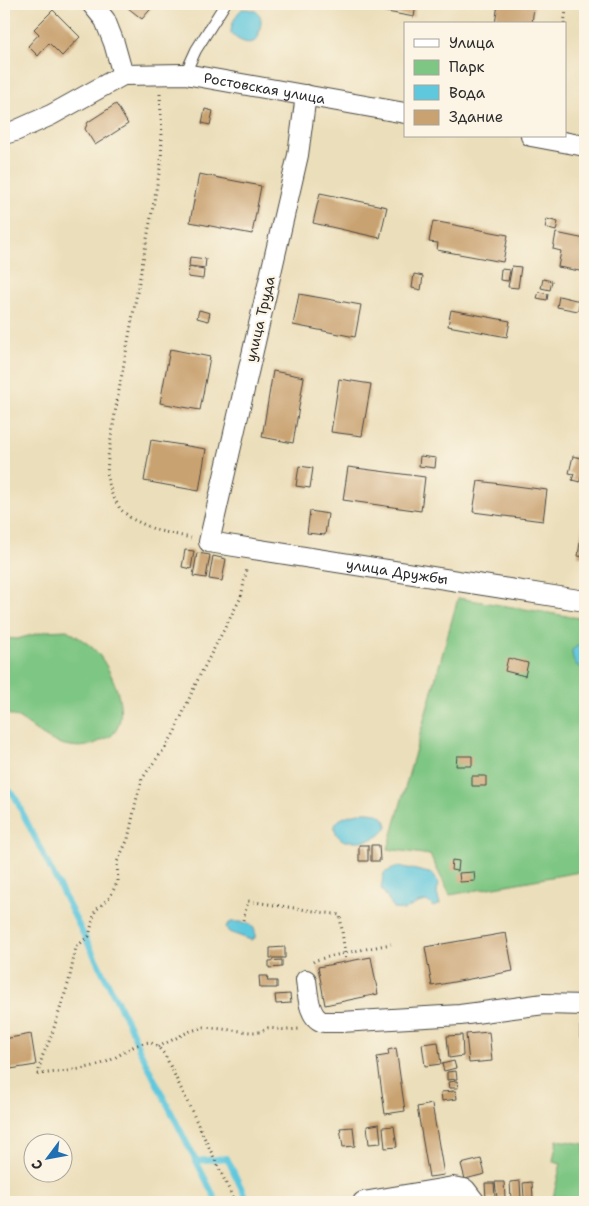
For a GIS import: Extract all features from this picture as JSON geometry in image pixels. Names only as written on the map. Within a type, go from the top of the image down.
[{"type":"street","points":[[4,134],[51,115],[123,75],[105,20],[92,4]]},
{"type":"street","name":"Ростовская улица","points":[[123,75],[185,74],[404,113]]},
{"type":"street","name":"улица Труда","points":[[209,542],[298,155],[306,95]]},
{"type":"street","points":[[542,138],[585,146]]},
{"type":"street","name":"улица Дружбы","points":[[209,542],[585,601]]},
{"type":"street","points":[[306,980],[311,1009],[316,1017],[323,1022],[460,1015],[544,1004],[585,1005]]},
{"type":"street","points":[[363,1202],[453,1187],[465,1189],[475,1202]]},
{"type":"lane","points":[[185,74],[196,50],[225,4]]},
{"type":"path","points":[[564,22],[567,4]]},
{"type":"path","points":[[160,74],[161,163],[117,401],[108,456],[107,477],[112,494],[120,510],[132,520],[156,530],[209,542]]},
{"type":"path","points":[[235,1202],[164,1055],[158,1047],[150,1042],[141,1043],[107,1062],[90,1068],[38,1074],[42,1057],[51,1037],[69,981],[76,947],[89,936],[94,911],[110,897],[118,881],[117,862],[128,839],[142,779],[174,733],[197,681],[241,597],[252,549]]},
{"type":"path","points":[[243,920],[248,901],[340,915],[346,962]]},
{"type":"path","points":[[306,980],[308,966],[316,960],[345,952],[391,944]]},
{"type":"path","points":[[158,1047],[188,1032],[204,1027],[260,1032],[268,1028],[287,1030],[309,1028],[323,1022]]},
{"type":"green space","points":[[458,598],[585,619],[585,871],[450,895],[430,855],[388,849]]},
{"type":"green space","points":[[67,630],[89,645],[100,656],[115,684],[120,706],[118,726],[113,734],[97,743],[86,746],[63,745],[43,735],[18,718],[4,712],[4,638],[17,639],[47,631]]},
{"type":"green space","points":[[557,1140],[585,1144],[585,1202],[552,1202],[561,1163],[553,1161]]},
{"type":"water","points":[[242,9],[255,11],[260,15],[261,19],[257,39],[250,43],[236,38],[231,33],[234,20]]},
{"type":"water","points":[[579,645],[585,645],[585,669],[576,665],[573,657],[572,650]]},
{"type":"water","points":[[365,812],[376,814],[384,819],[387,826],[384,832],[379,836],[363,841],[345,841],[339,837],[335,828],[339,820],[350,815]]},
{"type":"water","points":[[399,866],[433,874],[438,883],[437,894],[440,904],[433,907],[427,901],[404,910],[394,909],[381,888],[384,873]]},
{"type":"water","points":[[231,922],[242,922],[250,925],[255,930],[255,938],[251,940],[229,932],[226,928]]},
{"type":"building","points":[[123,4],[155,4],[142,19]]},
{"type":"building","points":[[377,4],[416,4],[414,17],[376,10]]},
{"type":"building","points":[[498,4],[534,6],[532,22],[495,22]]},
{"type":"building","points":[[53,10],[80,37],[62,56],[49,43],[38,56],[28,46],[39,34],[34,29]]},
{"type":"building","points":[[116,104],[128,124],[95,145],[85,129],[88,122]]},
{"type":"building","points":[[205,109],[213,111],[210,125],[202,123]]},
{"type":"building","points":[[199,174],[261,186],[252,234],[190,222]]},
{"type":"building","points":[[320,193],[387,207],[380,238],[313,223]]},
{"type":"building","points":[[547,219],[558,222],[556,231],[545,228]]},
{"type":"building","points":[[433,221],[508,235],[503,262],[437,250],[438,243],[429,242]]},
{"type":"building","points":[[556,233],[585,239],[585,272],[558,267],[561,251],[553,249]]},
{"type":"building","points":[[190,257],[206,259],[205,268],[189,266]]},
{"type":"building","points":[[512,266],[521,267],[518,288],[508,287]]},
{"type":"building","points":[[189,267],[204,270],[203,279],[188,277]]},
{"type":"building","points":[[501,269],[510,270],[508,281],[500,280]]},
{"type":"building","points":[[414,274],[423,276],[421,290],[412,288]]},
{"type":"building","points":[[543,279],[552,281],[550,290],[541,288]]},
{"type":"building","points":[[539,292],[548,294],[547,300],[537,298]]},
{"type":"building","points":[[299,294],[361,305],[355,337],[293,325]]},
{"type":"building","points":[[559,296],[580,301],[578,311],[557,307]]},
{"type":"building","points":[[199,310],[210,313],[208,321],[197,318]]},
{"type":"building","points":[[451,310],[510,321],[507,337],[448,326]]},
{"type":"building","points":[[170,349],[210,357],[200,410],[160,403]]},
{"type":"building","points":[[273,371],[304,377],[293,443],[262,437]]},
{"type":"building","points":[[339,379],[371,384],[362,436],[331,432]]},
{"type":"building","points":[[151,440],[206,449],[199,491],[144,481]]},
{"type":"building","points":[[420,456],[436,458],[435,468],[419,466]]},
{"type":"building","points":[[573,456],[585,459],[580,482],[572,480],[574,474],[569,473]]},
{"type":"building","points":[[299,466],[313,468],[310,488],[296,486]]},
{"type":"building","points":[[348,467],[425,477],[421,511],[343,500]]},
{"type":"building","points":[[478,481],[547,490],[543,521],[473,512]]},
{"type":"building","points":[[310,511],[328,514],[325,535],[307,533]]},
{"type":"building","points":[[585,515],[585,557],[578,556]]},
{"type":"building","points":[[185,550],[194,551],[191,569],[182,567]]},
{"type":"building","points":[[197,553],[210,555],[206,578],[193,576]]},
{"type":"building","points":[[213,556],[226,559],[222,581],[209,579]]},
{"type":"building","points":[[508,658],[528,663],[525,676],[505,671]]},
{"type":"building","points":[[457,756],[472,756],[472,766],[456,766]]},
{"type":"building","points":[[472,776],[486,776],[486,786],[472,786]]},
{"type":"building","points":[[359,845],[368,845],[368,861],[359,861]]},
{"type":"building","points":[[371,845],[379,845],[380,861],[371,861]]},
{"type":"building","points":[[452,860],[459,861],[458,871],[451,870]]},
{"type":"building","points":[[474,872],[475,881],[460,882],[459,873]]},
{"type":"building","points":[[506,933],[513,971],[432,986],[425,947]]},
{"type":"building","points":[[285,947],[285,958],[270,958],[270,948]]},
{"type":"building","points":[[371,957],[378,994],[325,1005],[318,967]]},
{"type":"building","points":[[282,960],[282,967],[269,968],[269,961]]},
{"type":"building","points":[[259,976],[268,976],[267,981],[277,981],[277,988],[260,988]]},
{"type":"building","points":[[290,994],[291,1003],[276,1004],[275,995]]},
{"type":"building","points":[[580,1026],[585,1026],[585,1038],[580,1038]]},
{"type":"building","points":[[489,1032],[492,1061],[469,1063],[466,1034]]},
{"type":"building","points":[[31,1034],[36,1065],[4,1070],[4,1039]]},
{"type":"building","points":[[462,1035],[463,1056],[449,1058],[447,1036]]},
{"type":"building","points":[[438,1042],[441,1064],[425,1066],[422,1044]]},
{"type":"building","points":[[396,1048],[405,1111],[385,1114],[377,1057],[389,1055],[388,1050]]},
{"type":"building","points":[[454,1061],[456,1068],[444,1071],[442,1064]]},
{"type":"building","points":[[456,1071],[457,1079],[447,1080],[447,1072]]},
{"type":"building","points":[[457,1081],[458,1088],[449,1088],[448,1082]]},
{"type":"building","points":[[456,1091],[457,1099],[442,1101],[441,1092]]},
{"type":"building","points":[[432,1104],[444,1175],[429,1177],[417,1107]]},
{"type":"building","points":[[379,1124],[381,1143],[369,1144],[367,1126]]},
{"type":"building","points":[[394,1126],[397,1147],[385,1148],[383,1127]]},
{"type":"building","points":[[353,1127],[355,1146],[343,1147],[340,1128]]},
{"type":"building","points":[[481,1159],[485,1174],[465,1179],[461,1164]]},
{"type":"building","points":[[520,1181],[521,1199],[511,1199],[510,1182]]},
{"type":"building","points":[[495,1182],[504,1182],[505,1197],[497,1198]]},
{"type":"building","points":[[532,1182],[533,1198],[524,1198],[523,1183]]},
{"type":"building","points":[[485,1183],[494,1183],[495,1198],[486,1199]]},
{"type":"waterway","points":[[4,789],[11,792],[17,800],[133,1033],[139,1049],[217,1202]]},
{"type":"waterway","points":[[196,1161],[227,1158],[248,1202]]}]
